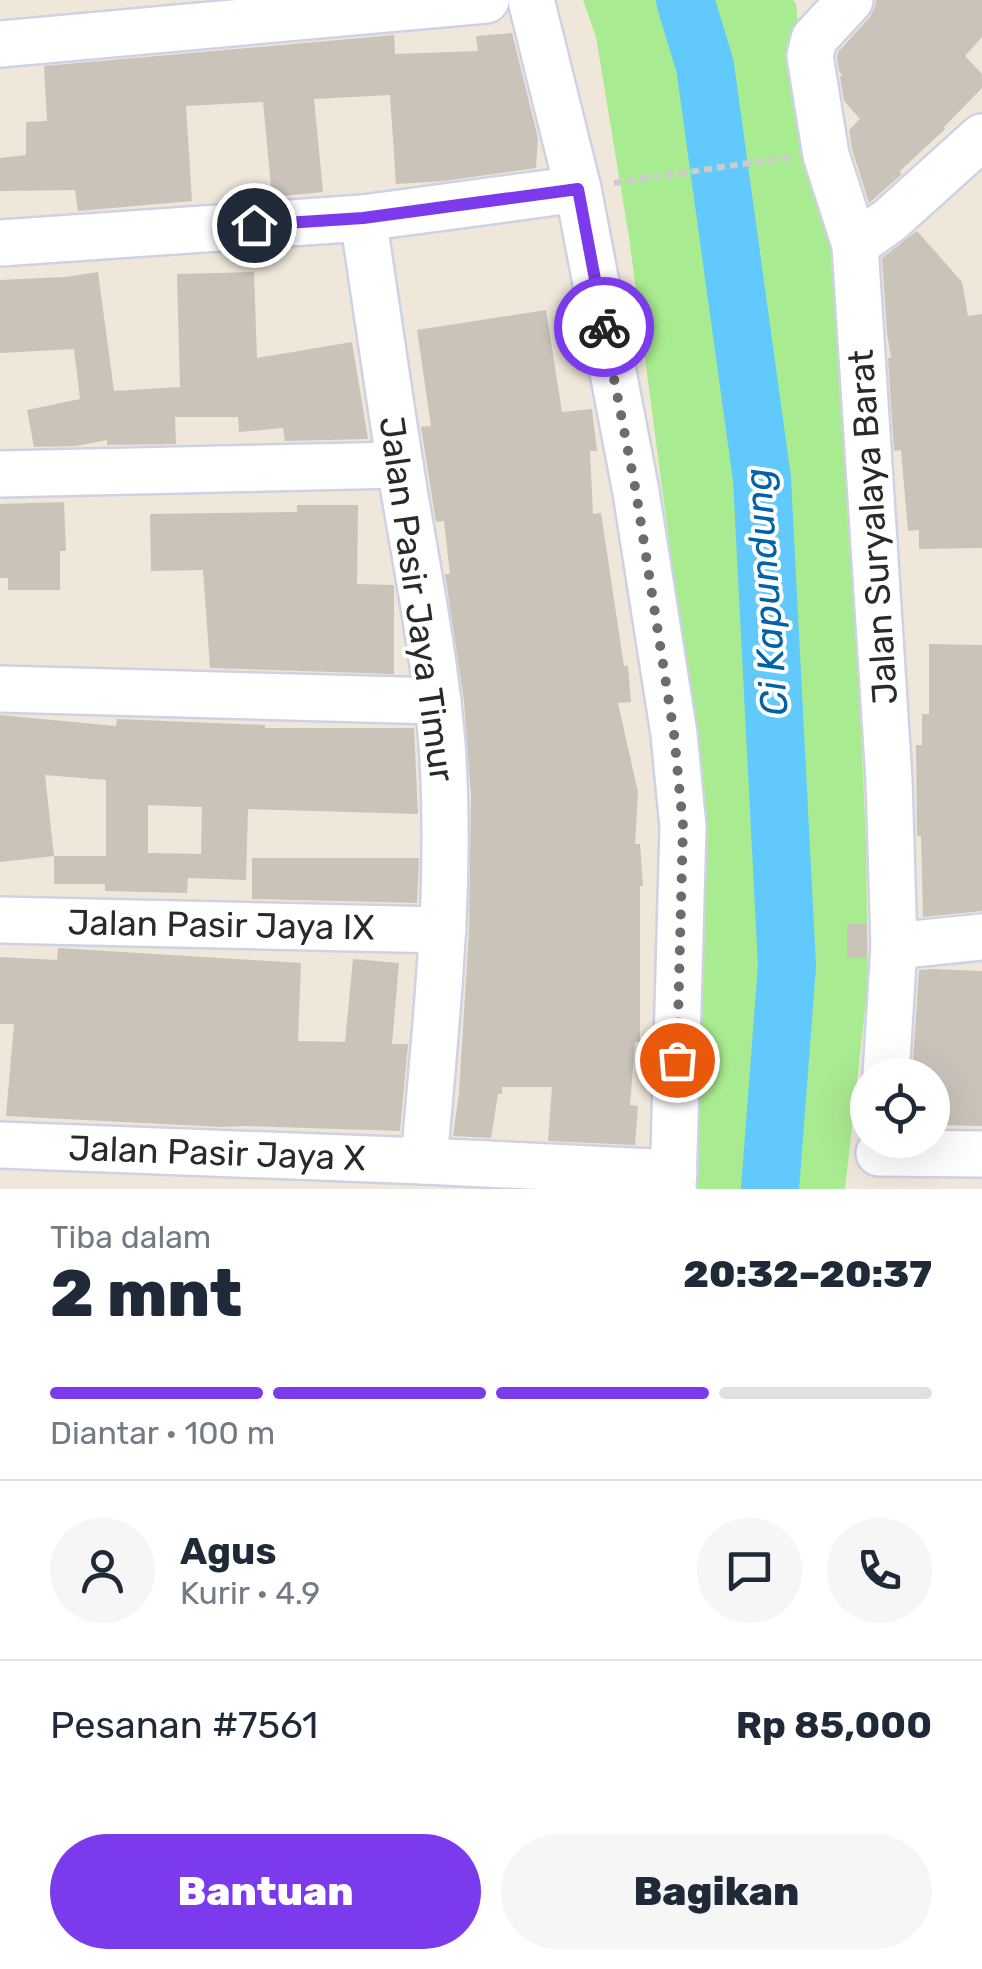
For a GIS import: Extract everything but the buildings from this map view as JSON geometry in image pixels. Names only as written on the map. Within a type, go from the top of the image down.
[{"type":"street","points":[[0,44],[486,0]]},
{"type":"street","points":[[531,0],[578,189],[636,492],[674,734],[683,826],[673,1181]]},
{"type":"street","name":"Jalan Suryalaya Barat","points":[[850,0],[814,39],[810,56],[826,155],[855,245],[889,780],[894,946],[887,1058]]},
{"type":"street","points":[[855,245],[977,153]]},
{"type":"street","points":[[0,243],[363,218],[578,189]]},
{"type":"street","name":"Jalan Pasir Jaya Timur","points":[[363,218],[438,701],[444,803],[443,930],[424,1160]]},
{"type":"street","points":[[0,474],[400,464]]},
{"type":"street","points":[[0,689],[438,701]]},
{"type":"street","name":"Jalan Pasir Jaya IX","points":[[0,920],[443,930]]},
{"type":"street","points":[[894,946],[982,937]]},
{"type":"street","name":"Jalan Pasir Jaya X","points":[[0,1145],[424,1160],[673,1181]]},
{"type":"street","points":[[878,1161],[982,1154]]},
{"type":"path","points":[[627,182],[783,157]]},
{"type":"green space","points":[[583,0],[793,0],[796,4],[808,124],[833,222],[852,519],[866,844],[868,983],[860,1058],[850,1058],[850,1144],[845,1189],[681,1189],[690,779],[677,601],[629,237],[596,37]]},
{"type":"waterway","name":"Ci Kapundung","points":[[685,0],[705,66],[762,479],[787,966],[770,1189]]},
{"type":"way so far","points":[[604,327],[636,492],[674,734],[683,826],[677,1060]]},
{"type":"route","points":[[254,225],[363,218],[578,189],[604,327]]}]
